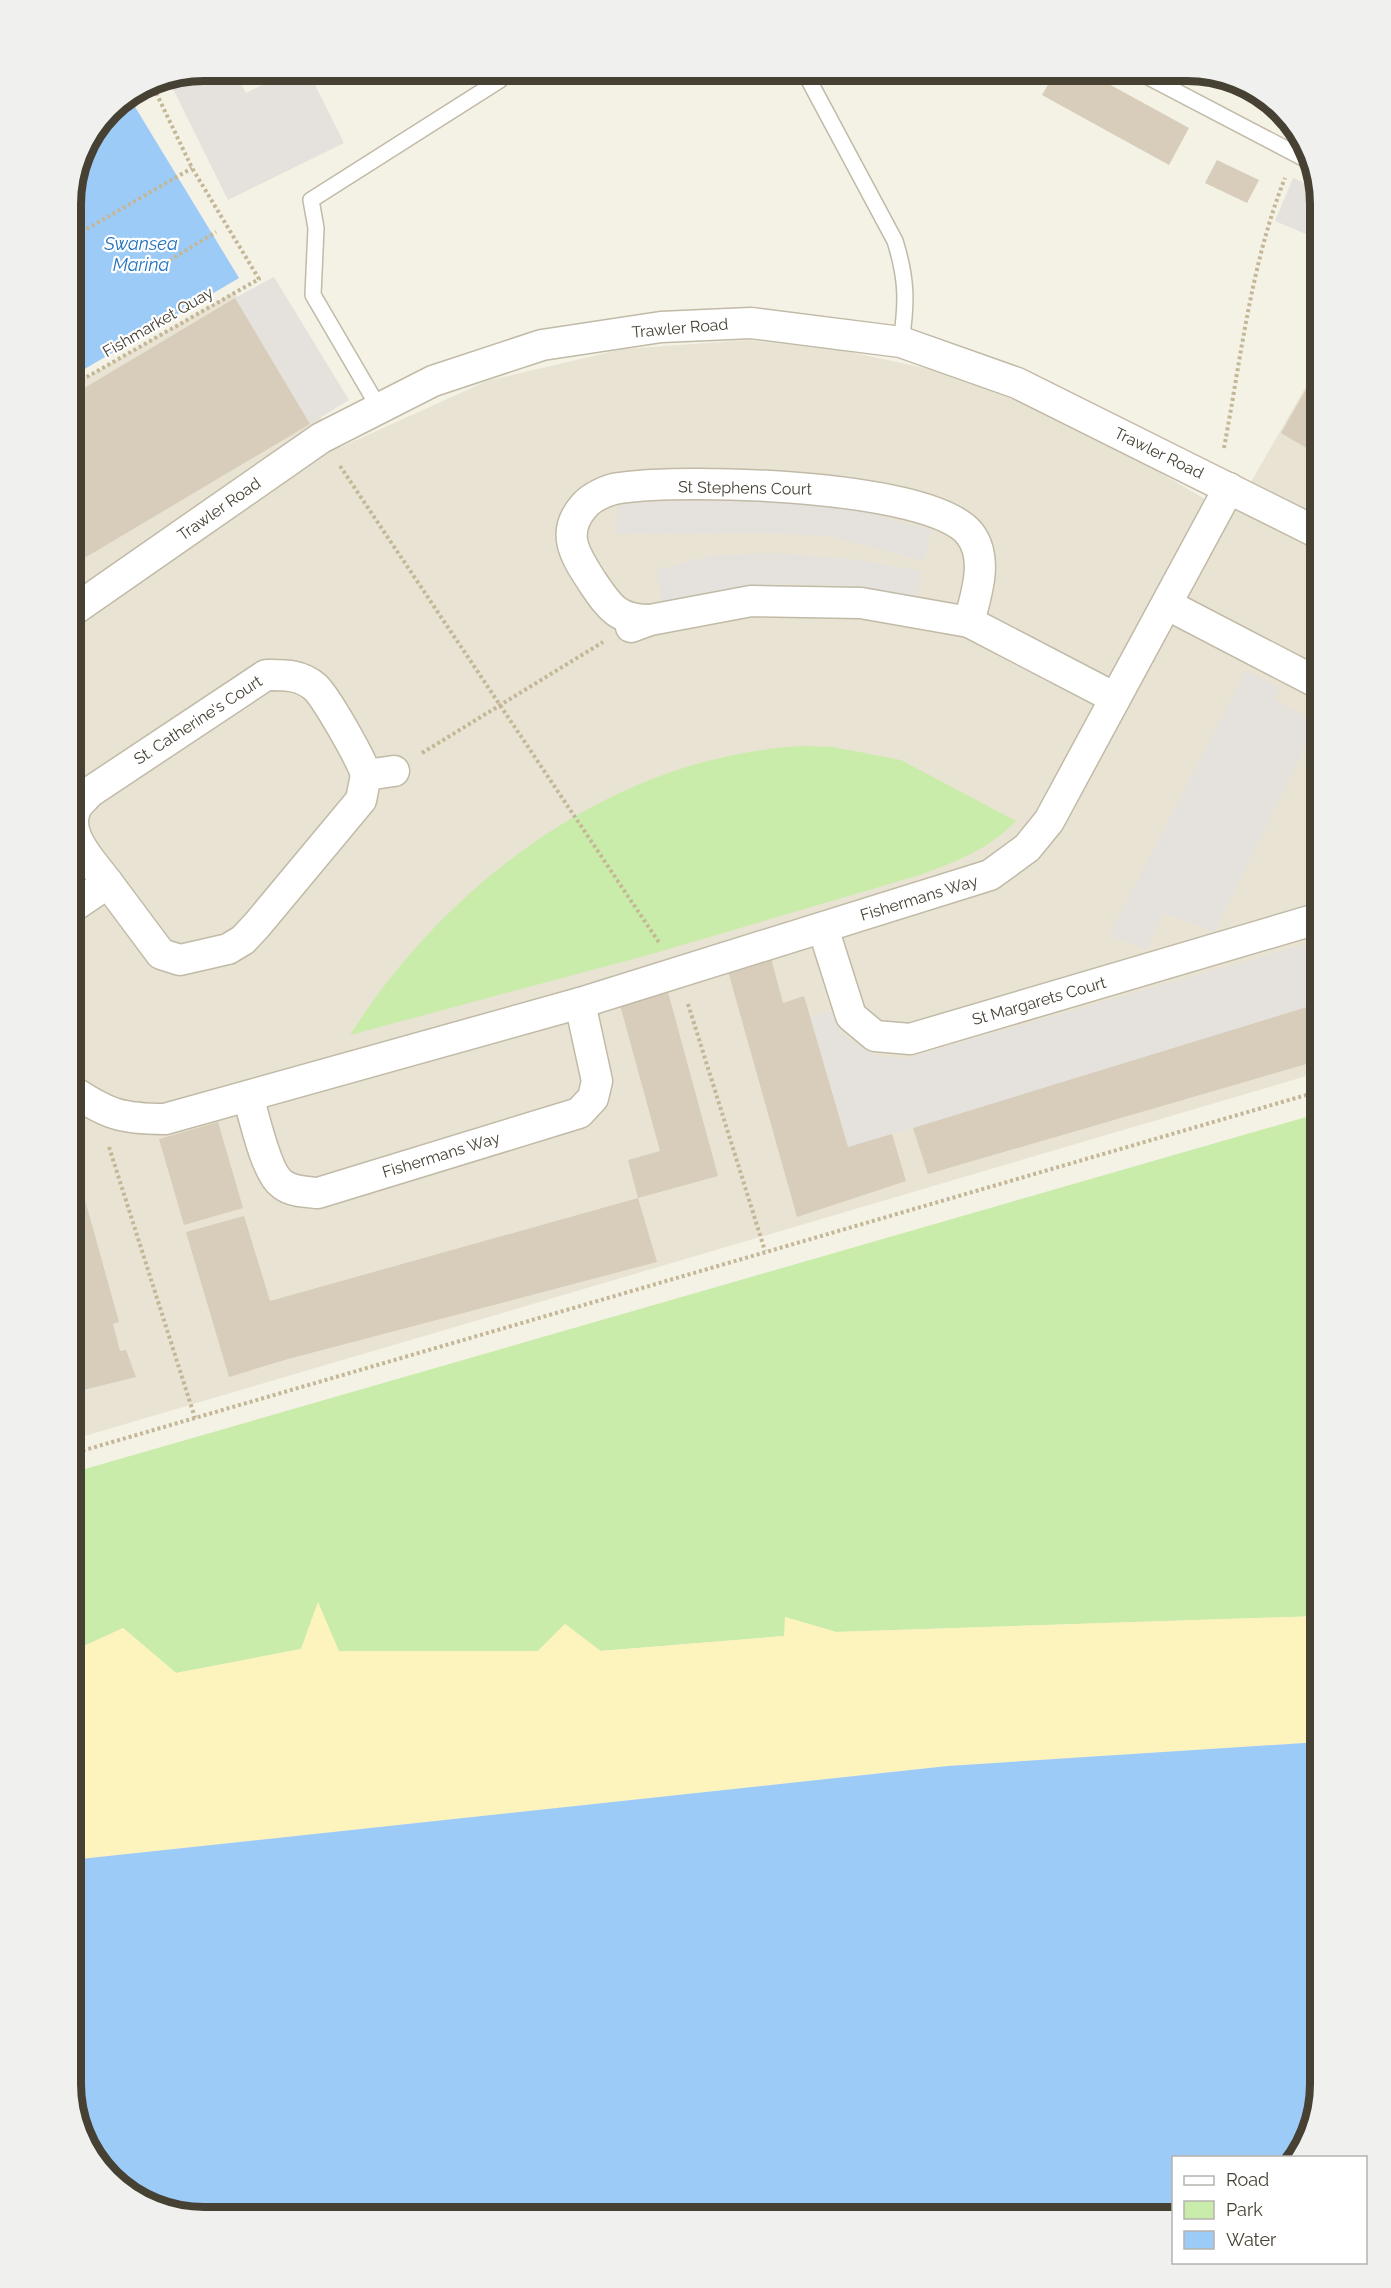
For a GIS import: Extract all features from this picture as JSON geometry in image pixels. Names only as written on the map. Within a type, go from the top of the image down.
[{"type":"street","name":"Trawler Road","points":[[81,605],[321,438],[433,381],[542,345],[661,327],[752,323],[901,342],[1017,383],[1310,529]]},
{"type":"street","name":"Fishermans Way","points":[[81,1096],[96,1106],[130,1119],[165,1119],[580,1003],[990,875],[1027,848],[1049,821],[1114,698],[1168,605],[1221,484]]},
{"type":"street","name":"St Stephens Court","points":[[650,620],[632,620],[607,604],[572,550],[571,532],[584,505],[618,488],[785,486],[848,492],[927,511],[956,523],[970,533],[977,547],[979,584],[969,622]]},
{"type":"street","name":"St Stephens Court","points":[[618,632],[650,620],[751,601],[861,603],[969,622],[1114,698]]},
{"type":"street","points":[[1168,605],[1310,679]]},
{"type":"street","name":"St. Catherine's Court","points":[[81,803],[90,792],[266,675],[292,675],[315,687],[362,761],[380,773],[362,800],[257,925],[243,939],[228,949],[180,960],[161,954],[81,846]]},
{"type":"street","points":[[81,901],[108,883]]},
{"type":"street","name":"St Margarets Court","points":[[824,928],[852,1016],[875,1036],[910,1039],[1310,921]]},
{"type":"street","name":"Fishermans Way","points":[[248,1096],[271,1167],[280,1184],[297,1191],[318,1193],[579,1113],[592,1098],[597,1081],[580,1003]]},
{"type":"lane","points":[[379,408],[313,295],[316,228],[311,200],[498,81]]},
{"type":"lane","points":[[809,81],[895,241],[905,271],[906,291],[901,342]]},
{"type":"lane","points":[[1156,81],[1300,156]]},
{"type":"path","points":[[81,232],[192,168],[156,92]]},
{"type":"path","name":"Fishmarket Quay","points":[[81,380],[259,279],[192,168]]},
{"type":"path","points":[[1221,484],[1221,466],[1271,214]]},
{"type":"path","points":[[154,270],[216,232]]},
{"type":"path","points":[[321,438],[679,972],[765,1251]]},
{"type":"path","points":[[380,773],[500,705],[618,632]]},
{"type":"path","points":[[81,1451],[1310,1095]]},
{"type":"path","points":[[96,1106],[195,1418]]},
{"type":"shaded area","points":[[239,81],[246,93],[271,81],[313,81],[344,143],[228,200],[173,85],[188,82]]},
{"type":"shaded area","points":[[1293,178],[1309,184],[1310,236],[1275,221]]},
{"type":"shaded area","points":[[274,277],[349,400],[310,424],[235,298]]},
{"type":"shaded area","points":[[234,292],[341,447],[487,381],[623,349],[749,340],[845,351],[939,371],[1032,407],[1125,452],[1232,515],[1310,379],[1310,1075],[81,1437],[81,380]]},
{"type":"shaded area","points":[[711,499],[831,503],[931,530],[924,561],[828,536],[766,533],[615,534],[618,504]]},
{"type":"shaded area","points":[[770,553],[852,559],[922,571],[916,600],[845,586],[789,584],[736,587],[662,603],[657,570],[711,556]]},
{"type":"shaded area","points":[[1246,671],[1280,688],[1274,700],[1310,718],[1310,738],[1214,932],[1164,913],[1146,949],[1109,935]]},
{"type":"shaded area","points":[[1310,943],[1310,1009],[848,1147],[810,1016],[831,1011],[841,1033],[873,1055],[903,1059]]},
{"type":"green space","points":[[802,746],[833,747],[901,760],[1016,821],[983,847],[959,860],[920,875],[648,955],[350,1035],[390,979],[436,926],[487,879],[543,836],[603,801],[666,774],[733,755]]},
{"type":"green space","points":[[1310,1116],[1310,1616],[836,1632],[785,1617],[785,1636],[600,1651],[565,1624],[538,1651],[338,1651],[318,1603],[301,1649],[176,1673],[123,1628],[81,1647],[81,1470]]},
{"type":"sand","points":[[318,1602],[339,1651],[538,1651],[565,1624],[601,1651],[784,1636],[785,1617],[836,1632],[1310,1616],[1310,1743],[948,1766],[81,1859],[81,1647],[123,1628],[176,1673],[301,1649]]},
{"type":"water","name":"Swansea Marina","points":[[133,104],[239,278],[81,371],[81,196],[83,180],[90,157],[106,129]]},
{"type":"water","points":[[1310,1743],[1310,2084],[1308,2108],[1303,2124],[1286,2156],[1172,2156],[1172,2207],[196,2207],[164,2200],[123,2177],[102,2152],[88,2124],[81,2092],[81,1859],[948,1766]]},
{"type":"building","points":[[1050,81],[1103,81],[1189,128],[1169,165],[1042,95]]},
{"type":"building","points":[[1217,160],[1259,180],[1247,203],[1205,183]]},
{"type":"building","points":[[235,298],[310,424],[81,560],[81,390]]},
{"type":"building","points":[[1310,382],[1310,450],[1281,433]]},
{"type":"building","points":[[771,958],[783,1003],[804,996],[848,1147],[892,1134],[906,1181],[797,1217],[728,971]]},
{"type":"building","points":[[668,992],[718,1176],[638,1198],[628,1160],[660,1151],[620,1005]]},
{"type":"building","points":[[1310,1006],[1310,1063],[928,1174],[913,1128]]},
{"type":"building","points":[[218,1122],[243,1208],[184,1225],[159,1139]]},
{"type":"building","points":[[81,1186],[119,1322],[113,1324],[120,1351],[126,1350],[136,1377],[81,1391]]},
{"type":"building","points":[[638,1198],[657,1262],[288,1359],[229,1377],[186,1232],[244,1216],[270,1301]]}]
